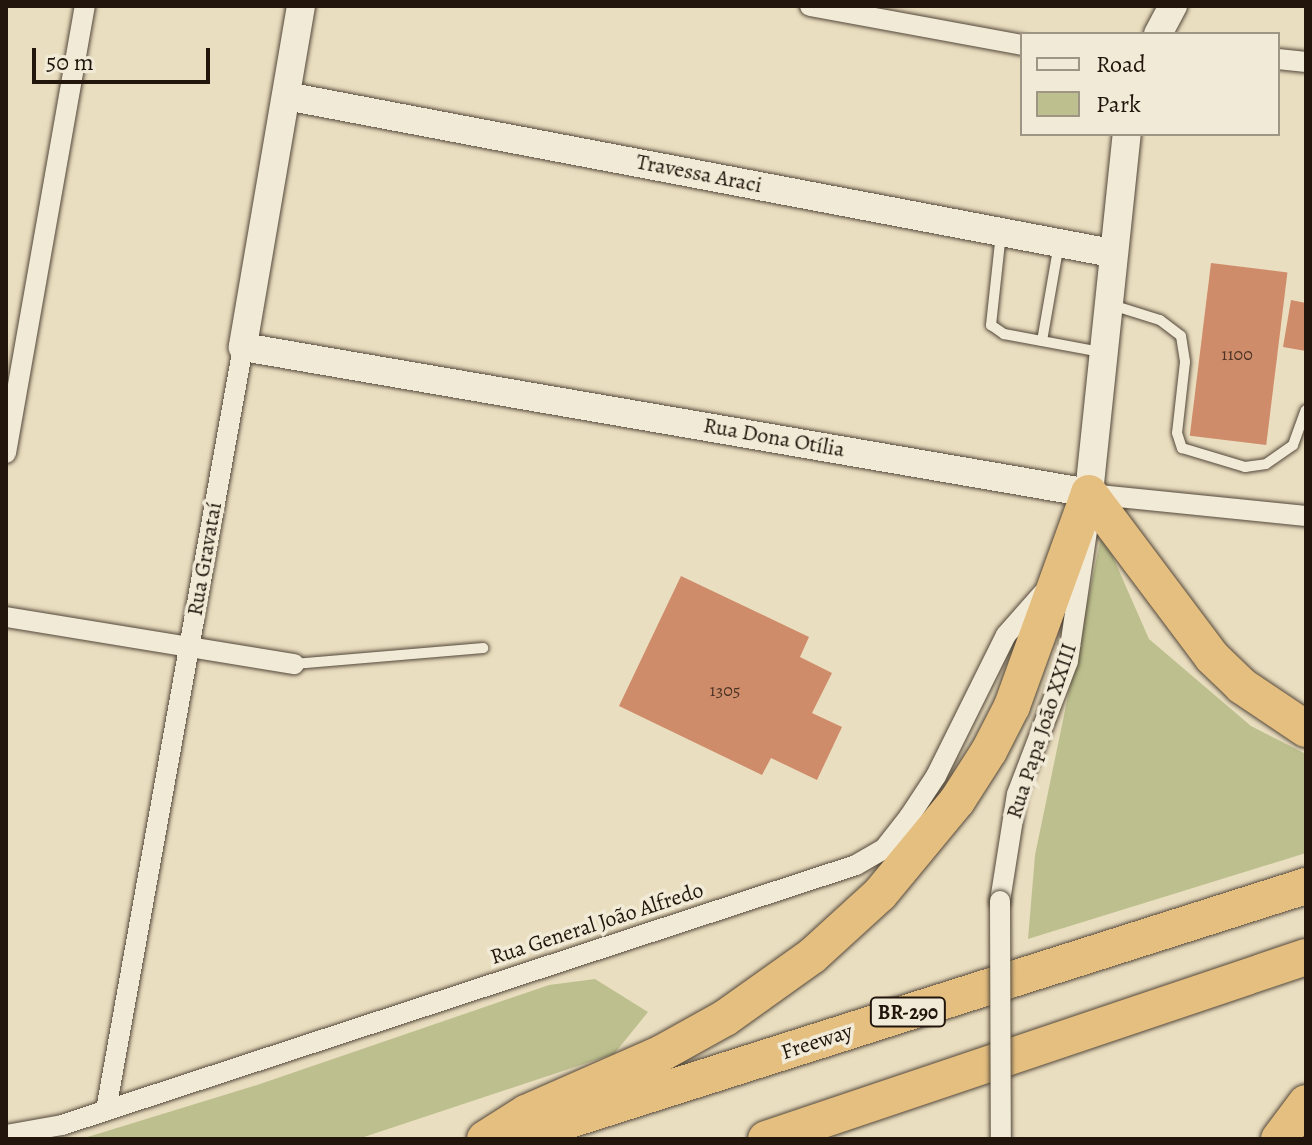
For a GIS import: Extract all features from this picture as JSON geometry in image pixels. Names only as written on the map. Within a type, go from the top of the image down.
[{"type":"highway","points":[[485,1139],[526,1113],[662,1053],[725,1018],[812,956],[880,894],[957,801],[989,751],[1012,706],[1063,572],[1089,493]]},
{"type":"highway","points":[[1089,493],[1212,657],[1242,686],[1306,729]]},
{"type":"highway","name":"Freeway","points":[[510,1139],[1306,886]]},
{"type":"highway","points":[[766,1139],[1306,957]]},
{"type":"highway","points":[[1279,1139],[1306,1103]]},
{"type":"main road","name":"Rua Gravataí","points":[[243,347],[301,6]]},
{"type":"main road","points":[[1159,32],[1173,6]]},
{"type":"main road","name":"Travessa Araci","points":[[286,96],[1111,253]]},
{"type":"main road","name":"Rua Papa João XXIII","points":[[1089,493],[1111,253],[1127,136]]},
{"type":"main road","name":"Rua Dona Otília","points":[[243,347],[1089,493]]},
{"type":"street","points":[[6,453],[85,6]]},
{"type":"street","points":[[810,6],[1020,45]]},
{"type":"street","points":[[1280,59],[1306,62]]},
{"type":"street","name":"Rua Gravataí","points":[[106,1110],[243,347]]},
{"type":"street","name":"Rua Dona Otília","points":[[1089,493],[1306,516]]},
{"type":"street","name":"Rua Papa João XXIII","points":[[1001,1139],[1000,901],[1017,794],[1068,661],[1081,602],[1089,493]]},
{"type":"street","name":"Rua General João Alfredo","points":[[6,1135],[106,1110],[856,865],[884,849],[909,817],[936,776],[1006,635],[1063,572]]},
{"type":"street","points":[[6,617],[294,664]]},
{"type":"lane","points":[[1002,231],[991,325],[1004,334],[1102,352]]},
{"type":"lane","points":[[1042,341],[1060,243]]},
{"type":"lane","points":[[1107,303],[1160,320],[1181,336],[1185,362],[1177,433],[1182,448],[1245,467],[1266,464],[1293,445],[1306,410]]},
{"type":"lane","points":[[294,664],[483,648]]},
{"type":"green space","points":[[1102,532],[1149,639],[1251,726],[1306,754],[1306,853],[1028,939],[1035,855]]},
{"type":"green space","points":[[595,979],[648,1012],[614,1054],[358,1139],[81,1139],[257,1085],[549,985]]},
{"type":"building","points":[[1211,263],[1287,272],[1266,445],[1190,436]]},
{"type":"building","points":[[1291,300],[1306,303],[1306,351],[1283,347]]},
{"type":"building","points":[[681,576],[809,637],[800,657],[832,673],[812,713],[842,727],[817,780],[771,758],[762,775],[619,706]]}]
